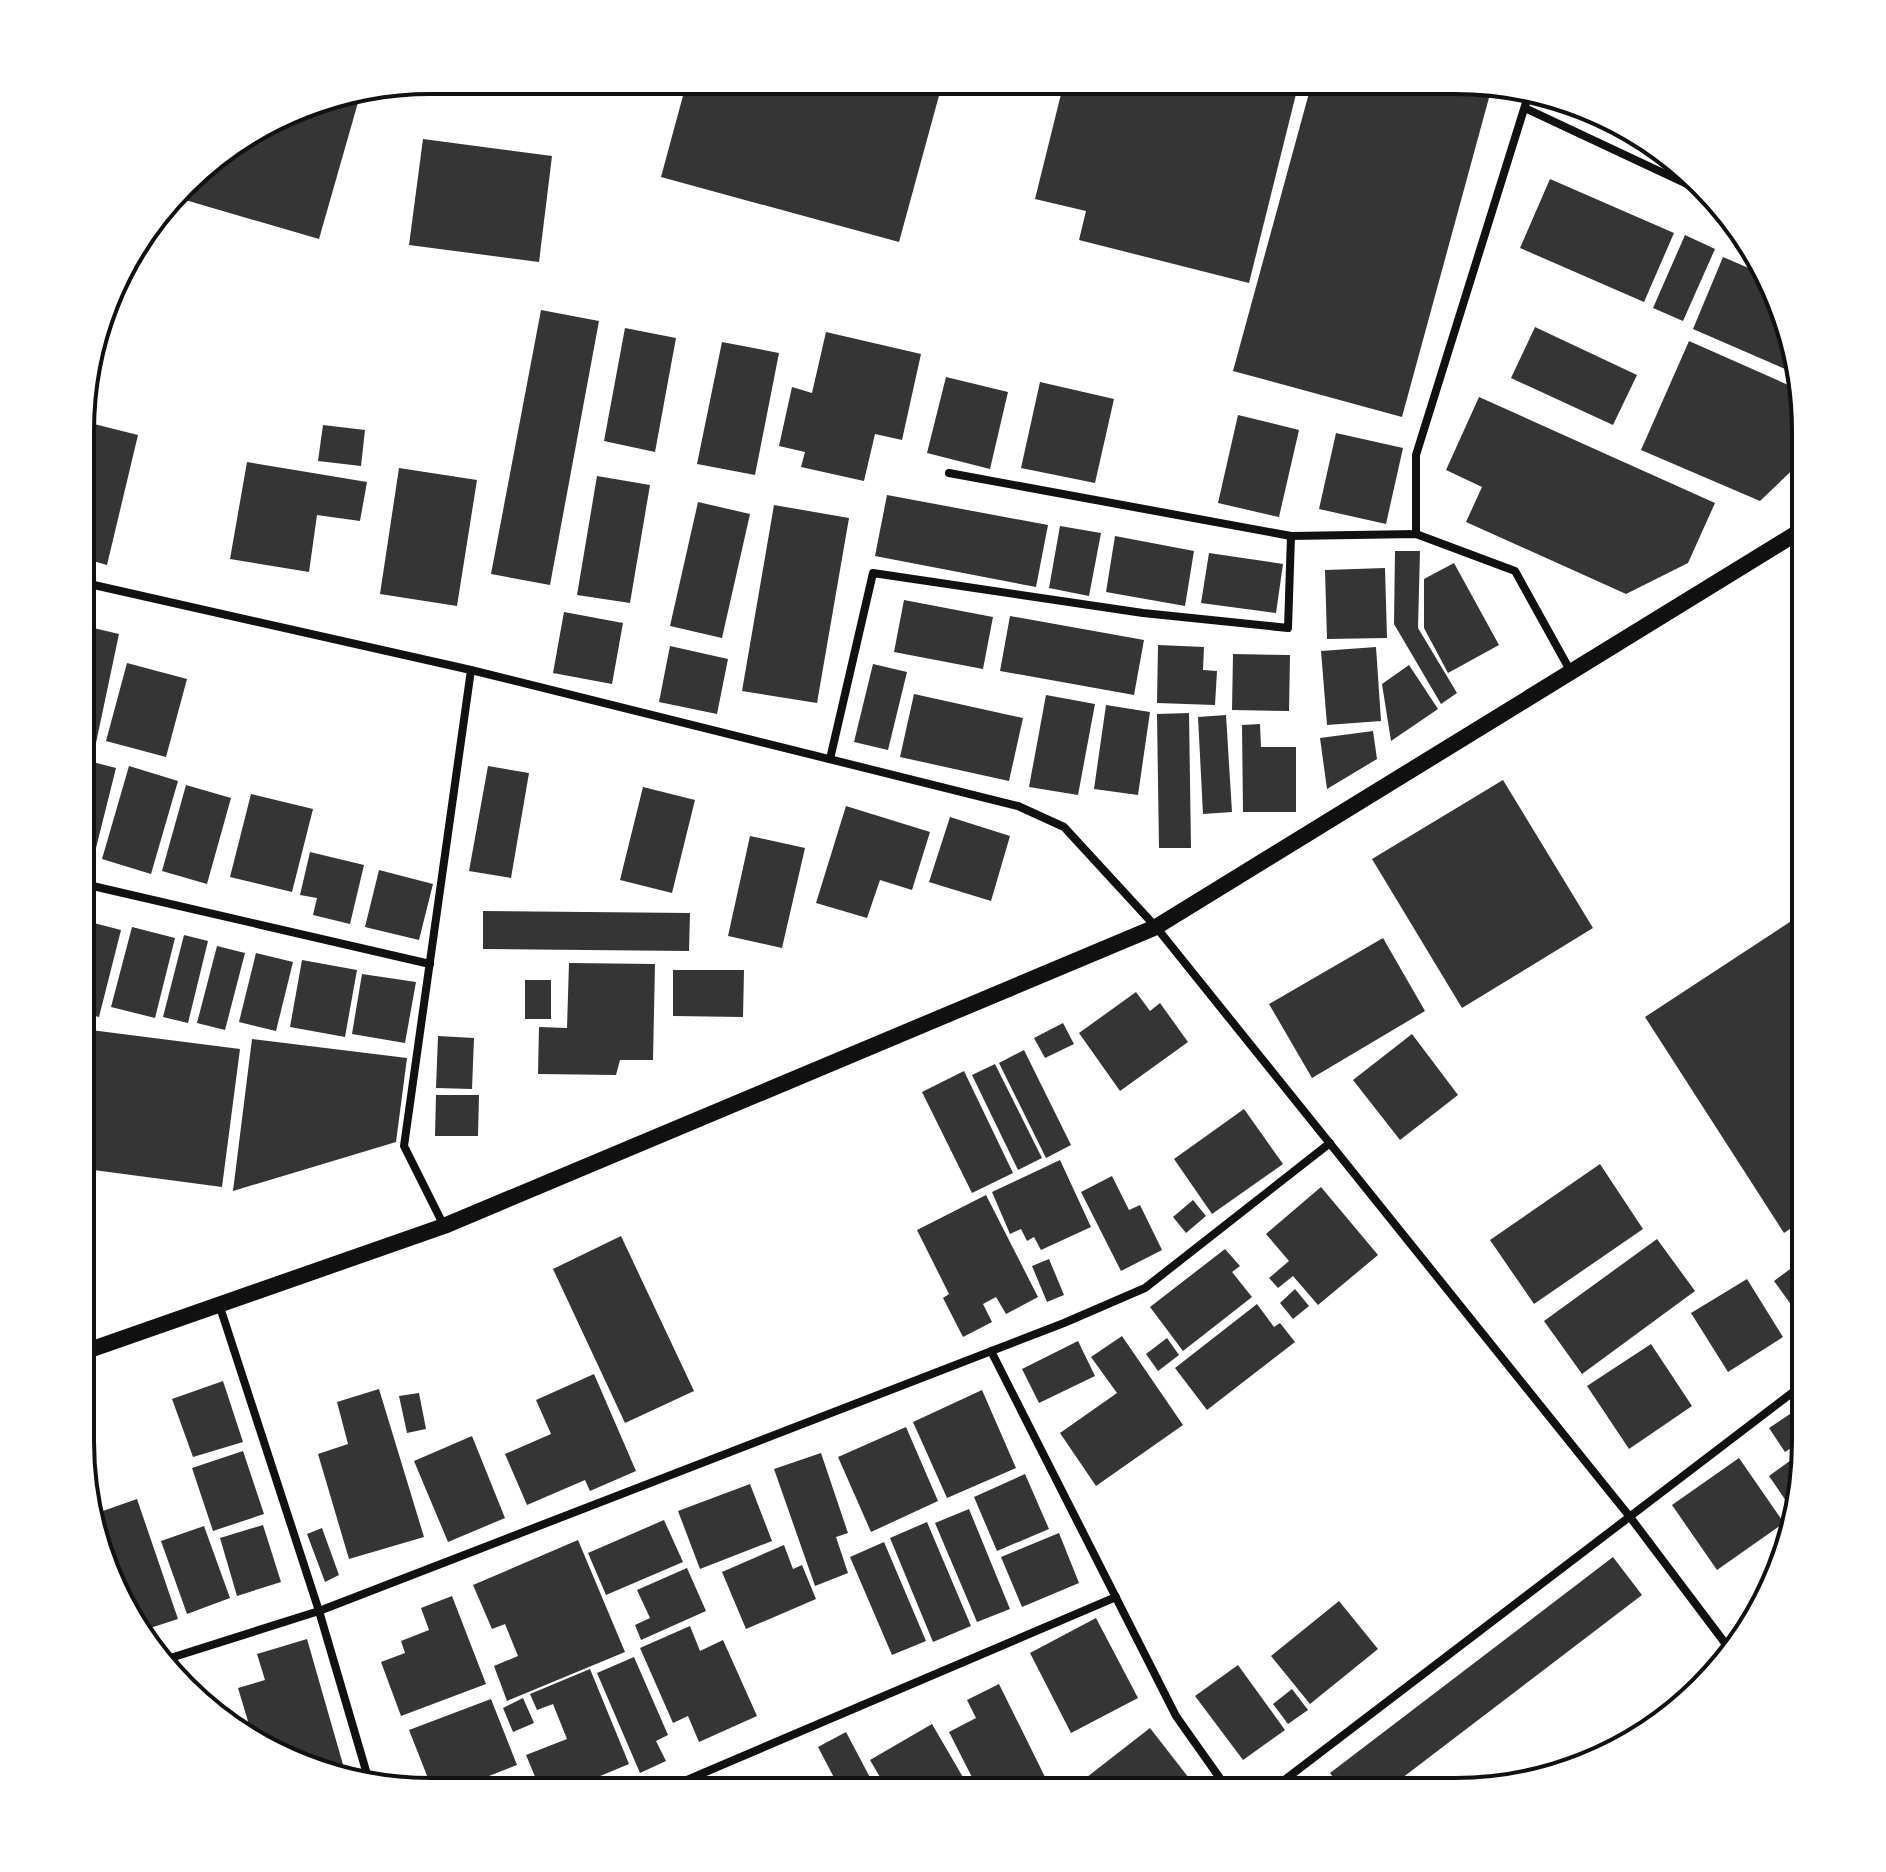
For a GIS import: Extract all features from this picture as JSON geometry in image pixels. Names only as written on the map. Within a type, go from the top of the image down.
[{"type":"main road","points":[[94,1348],[444,1226],[1156,927],[1792,536]]},
{"type":"street","points":[[1416,534],[1416,455],[1527,101]]},
{"type":"street","points":[[1525,108],[1680,181]]},
{"type":"street","points":[[949,473],[1291,536],[1416,534],[1515,571],[1571,672]]},
{"type":"street","points":[[830,759],[873,573],[1143,613],[1288,628],[1291,536]]},
{"type":"street","points":[[94,585],[471,670],[830,759],[1018,806],[1064,827],[1156,927],[1630,1517],[1725,1642]]},
{"type":"street","points":[[444,1226],[404,1146],[471,670]]},
{"type":"street","points":[[94,886],[430,964]]},
{"type":"street","points":[[173,1657],[319,1611],[1064,1323],[1145,1288],[1330,1143]]},
{"type":"street","points":[[219,1304],[319,1611],[366,1772]]},
{"type":"street","points":[[991,1351],[1176,1716],[1220,1778]]},
{"type":"street","points":[[1287,1778],[1792,1393]]},
{"type":"street","points":[[691,1778],[1116,1597]]},
{"type":"building","points":[[683,94],[939,94],[899,242],[661,177]]},
{"type":"building","points":[[1061,94],[1296,94],[1249,283],[1079,240],[1086,211],[1035,199]]},
{"type":"building","points":[[1309,94],[1489,96],[1402,417],[1233,371]]},
{"type":"building","points":[[358,102],[319,239],[186,200],[226,164],[262,139],[302,120]]},
{"type":"building","points":[[423,139],[552,156],[539,262],[409,245]]},
{"type":"building","points":[[1550,179],[1674,233],[1644,302],[1520,248]]},
{"type":"building","points":[[1685,235],[1715,249],[1683,321],[1653,308]]},
{"type":"building","points":[[1723,257],[1750,269],[1774,323],[1787,370],[1693,329]]},
{"type":"building","points":[[541,310],[599,321],[550,585],[491,574]]},
{"type":"building","points":[[1535,327],[1637,375],[1613,425],[1511,378]]},
{"type":"building","points":[[625,328],[676,338],[655,452],[604,441]]},
{"type":"building","points":[[826,332],[921,354],[902,440],[875,434],[864,481],[801,467],[805,452],[779,446],[792,387],[812,393]]},
{"type":"building","points":[[1689,341],[1789,385],[1792,470],[1760,501],[1641,450]]},
{"type":"building","points":[[722,342],[779,353],[755,475],[697,464]]},
{"type":"building","points":[[946,377],[1008,392],[990,469],[927,453]]},
{"type":"building","points":[[1040,382],[1114,399],[1095,483],[1021,468]]},
{"type":"building","points":[[1479,397],[1715,503],[1688,563],[1626,594],[1466,522],[1482,487],[1446,470]]},
{"type":"building","points":[[1238,415],[1299,430],[1279,517],[1218,503]]},
{"type":"building","points":[[94,424],[138,435],[107,565],[94,561]]},
{"type":"building","points":[[323,425],[365,430],[361,466],[318,461]]},
{"type":"building","points":[[1336,433],[1403,448],[1386,524],[1319,509]]},
{"type":"building","points":[[247,462],[367,482],[360,521],[317,515],[309,572],[230,559]]},
{"type":"building","points":[[399,468],[477,480],[457,606],[380,594]]},
{"type":"building","points":[[597,476],[650,485],[630,603],[577,595]]},
{"type":"building","points":[[887,495],[1048,525],[1036,587],[875,556]]},
{"type":"building","points":[[698,502],[750,514],[722,638],[670,626]]},
{"type":"building","points":[[774,505],[849,518],[817,703],[742,691]]},
{"type":"building","points":[[1060,526],[1101,533],[1089,596],[1049,588]]},
{"type":"building","points":[[1115,536],[1194,551],[1185,606],[1106,592]]},
{"type":"building","points":[[1395,551],[1420,551],[1418,628],[1457,693],[1441,704],[1394,624]]},
{"type":"building","points":[[1209,553],[1283,564],[1276,613],[1201,603]]},
{"type":"building","points":[[1454,563],[1499,645],[1448,673],[1424,628],[1424,579]]},
{"type":"building","points":[[1385,568],[1387,638],[1327,639],[1325,570]]},
{"type":"building","points":[[904,600],[993,617],[983,669],[894,652]]},
{"type":"building","points":[[564,612],[623,623],[612,684],[553,673]]},
{"type":"building","points":[[1010,616],[1144,640],[1134,695],[1000,671]]},
{"type":"building","points":[[94,628],[119,634],[94,742]]},
{"type":"building","points":[[1158,645],[1204,647],[1203,670],[1217,671],[1215,705],[1157,703]]},
{"type":"building","points":[[670,646],[728,659],[717,714],[659,702]]},
{"type":"building","points":[[1376,647],[1381,721],[1327,725],[1321,651]]},
{"type":"building","points":[[1233,654],[1290,655],[1289,711],[1232,710]]},
{"type":"building","points":[[127,663],[187,679],[166,757],[106,741]]},
{"type":"building","points":[[873,664],[907,672],[888,750],[854,742]]},
{"type":"building","points":[[1409,665],[1438,709],[1391,741],[1382,684]]},
{"type":"building","points":[[914,694],[1023,718],[1009,781],[900,757]]},
{"type":"building","points":[[1046,695],[1095,704],[1078,795],[1029,787]]},
{"type":"building","points":[[1106,705],[1150,712],[1138,795],[1094,789]]},
{"type":"building","points":[[1189,713],[1191,848],[1159,848],[1157,714]]},
{"type":"building","points":[[1226,715],[1232,812],[1203,814],[1198,717]]},
{"type":"building","points":[[1260,724],[1261,747],[1296,747],[1296,812],[1243,812],[1242,725]]},
{"type":"building","points":[[1373,731],[1377,759],[1327,789],[1320,738]]},
{"type":"building","points":[[94,762],[116,768],[94,852]]},
{"type":"building","points":[[129,766],[178,781],[151,874],[102,859]]},
{"type":"building","points":[[488,766],[529,773],[511,878],[469,871]]},
{"type":"building","points":[[1503,780],[1593,928],[1462,1008],[1372,859]]},
{"type":"building","points":[[186,785],[231,798],[207,884],[162,871]]},
{"type":"building","points":[[643,787],[695,800],[672,893],[620,880]]},
{"type":"building","points":[[251,794],[313,809],[292,892],[230,877]]},
{"type":"building","points":[[846,806],[930,832],[912,890],[880,880],[867,918],[816,903]]},
{"type":"building","points":[[950,817],[1010,836],[991,901],[929,882]]},
{"type":"building","points":[[750,836],[805,848],[782,948],[728,936]]},
{"type":"building","points":[[310,852],[364,865],[350,924],[313,915],[317,898],[300,895]]},
{"type":"building","points":[[379,870],[433,884],[419,940],[365,927]]},
{"type":"building","points":[[483,911],[690,913],[689,951],[483,949]]},
{"type":"building","points":[[1792,921],[1792,1228],[1784,1233],[1645,1017]]},
{"type":"building","points":[[94,923],[121,930],[99,1017],[94,1016]]},
{"type":"building","points":[[132,927],[175,938],[155,1018],[111,1007]]},
{"type":"building","points":[[184,935],[208,941],[188,1023],[163,1017]]},
{"type":"building","points":[[1383,938],[1425,1011],[1312,1078],[1269,1004]]},
{"type":"building","points":[[217,946],[245,953],[225,1030],[197,1023]]},
{"type":"building","points":[[256,953],[293,962],[276,1031],[239,1022]]},
{"type":"building","points":[[302,960],[357,970],[345,1037],[290,1027]]},
{"type":"building","points":[[569,963],[655,964],[653,1060],[620,1060],[616,1075],[538,1074],[539,1027],[567,1028]]},
{"type":"building","points":[[673,970],[744,970],[743,1017],[673,1016]]},
{"type":"building","points":[[362,974],[416,982],[405,1043],[352,1034]]},
{"type":"building","points":[[525,980],[551,980],[551,1019],[525,1019]]},
{"type":"building","points":[[1136,992],[1150,1011],[1160,1003],[1188,1042],[1120,1091],[1079,1033]]},
{"type":"building","points":[[1063,1023],[1074,1044],[1045,1058],[1034,1038]]},
{"type":"building","points":[[94,1030],[240,1049],[222,1187],[94,1170]]},
{"type":"building","points":[[1412,1034],[1458,1095],[1400,1140],[1353,1080]]},
{"type":"building","points":[[438,1036],[474,1038],[472,1089],[436,1088]]},
{"type":"building","points":[[252,1039],[407,1058],[396,1142],[233,1191]]},
{"type":"building","points":[[1024,1050],[1071,1145],[1046,1158],[999,1063]]},
{"type":"building","points":[[995,1064],[1042,1158],[1018,1170],[972,1075]]},
{"type":"building","points":[[964,1071],[1013,1173],[972,1193],[922,1092]]},
{"type":"building","points":[[436,1095],[479,1095],[478,1136],[435,1136]]},
{"type":"building","points":[[1244,1109],[1283,1164],[1212,1214],[1174,1159]]},
{"type":"building","points":[[1060,1160],[1091,1227],[1041,1250],[1034,1237],[1027,1241],[1021,1229],[1010,1234],[992,1192]]},
{"type":"building","points":[[1600,1164],[1643,1229],[1534,1304],[1490,1240]]},
{"type":"building","points":[[1112,1176],[1129,1210],[1140,1205],[1162,1250],[1121,1271],[1081,1192]]},
{"type":"building","points":[[1321,1187],[1378,1255],[1318,1305],[1293,1276],[1278,1288],[1269,1278],[1289,1261],[1266,1234]]},
{"type":"building","points":[[986,1195],[1038,1297],[1006,1314],[996,1297],[983,1304],[992,1322],[963,1337],[943,1298],[949,1294],[917,1230]]},
{"type":"building","points":[[1193,1200],[1206,1216],[1186,1233],[1173,1217]]},
{"type":"building","points":[[621,1236],[694,1391],[625,1423],[553,1269]]},
{"type":"building","points":[[1657,1239],[1695,1291],[1582,1374],[1544,1321]]},
{"type":"building","points":[[1225,1249],[1240,1266],[1232,1272],[1252,1297],[1183,1351],[1150,1307]]},
{"type":"building","points":[[1049,1259],[1064,1295],[1047,1302],[1032,1266]]},
{"type":"building","points":[[1792,1268],[1792,1306],[1774,1281]]},
{"type":"building","points":[[1747,1279],[1783,1337],[1728,1372],[1691,1313]]},
{"type":"building","points":[[1295,1289],[1309,1306],[1293,1319],[1280,1303]]},
{"type":"building","points":[[1257,1304],[1274,1327],[1280,1323],[1295,1342],[1207,1410],[1175,1368]]},
{"type":"building","points":[[1122,1336],[1183,1425],[1096,1486],[1060,1433],[1117,1393],[1091,1357]]},
{"type":"building","points":[[1167,1338],[1179,1355],[1158,1371],[1146,1354]]},
{"type":"building","points":[[1078,1341],[1095,1376],[1039,1403],[1022,1369]]},
{"type":"building","points":[[1651,1344],[1692,1406],[1629,1449],[1587,1386]]},
{"type":"building","points":[[594,1374],[636,1471],[590,1491],[585,1480],[527,1505],[505,1454],[551,1434],[536,1400]]},
{"type":"building","points":[[223,1381],[243,1442],[193,1457],[172,1399]]},
{"type":"building","points":[[379,1389],[424,1537],[349,1559],[318,1454],[348,1444],[337,1402]]},
{"type":"building","points":[[982,1390],[1016,1468],[947,1498],[913,1422]]},
{"type":"building","points":[[419,1393],[426,1429],[407,1433],[399,1396]]},
{"type":"building","points":[[1792,1413],[1792,1448],[1785,1452],[1769,1428]]},
{"type":"building","points":[[906,1427],[938,1501],[871,1532],[838,1457]]},
{"type":"building","points":[[472,1436],[505,1518],[448,1542],[414,1461]]},
{"type":"building","points":[[243,1451],[264,1514],[213,1531],[192,1468]]},
{"type":"building","points":[[821,1453],[848,1533],[836,1537],[848,1573],[815,1586],[774,1469]]},
{"type":"building","points":[[1739,1458],[1783,1521],[1717,1570],[1672,1505]]},
{"type":"building","points":[[1791,1460],[1787,1502],[1769,1476]]},
{"type":"building","points":[[1025,1474],[1049,1529],[997,1551],[974,1497]]},
{"type":"building","points":[[750,1484],[772,1541],[700,1569],[678,1511]]},
{"type":"building","points":[[137,1499],[178,1619],[151,1628],[120,1570],[101,1512]]},
{"type":"building","points":[[969,1509],[1010,1609],[977,1622],[935,1523]]},
{"type":"building","points":[[664,1520],[683,1562],[606,1595],[588,1553]]},
{"type":"building","points":[[927,1522],[971,1626],[933,1642],[890,1538]]},
{"type":"building","points":[[263,1525],[281,1582],[237,1596],[220,1538]]},
{"type":"building","points":[[204,1526],[230,1598],[187,1614],[161,1541]]},
{"type":"building","points":[[322,1528],[339,1575],[325,1582],[307,1534]]},
{"type":"building","points":[[1059,1533],[1079,1583],[1022,1607],[1001,1557]]},
{"type":"building","points":[[578,1540],[625,1652],[507,1701],[494,1666],[518,1656],[505,1624],[492,1629],[473,1585]]},
{"type":"building","points":[[884,1542],[926,1641],[892,1655],[850,1557]]},
{"type":"building","points":[[784,1545],[793,1569],[802,1565],[816,1599],[746,1629],[722,1572]]},
{"type":"building","points":[[1613,1557],[1642,1595],[1402,1778],[1334,1778],[1330,1773]]},
{"type":"building","points":[[687,1568],[706,1611],[641,1640],[635,1625],[650,1618],[637,1590]]},
{"type":"building","points":[[452,1596],[486,1684],[401,1716],[381,1662],[405,1653],[401,1641],[429,1630],[421,1608]]},
{"type":"building","points":[[1339,1601],[1378,1649],[1310,1704],[1271,1656]]},
{"type":"building","points":[[1096,1618],[1138,1698],[1071,1733],[1030,1653]]},
{"type":"building","points":[[690,1626],[700,1651],[723,1640],[757,1716],[699,1742],[688,1716],[673,1723],[640,1648]]},
{"type":"building","points":[[307,1639],[344,1767],[302,1752],[249,1724],[238,1688],[265,1680],[257,1654]]},
{"type":"building","points":[[634,1657],[668,1735],[656,1741],[666,1761],[640,1773],[597,1673]]},
{"type":"building","points":[[1238,1665],[1285,1730],[1243,1760],[1195,1696]]},
{"type":"building","points":[[590,1669],[629,1764],[595,1778],[536,1778],[526,1755],[567,1739],[553,1704],[537,1710],[530,1694]]},
{"type":"building","points":[[999,1684],[1046,1778],[972,1778],[949,1732],[976,1718],[967,1700]]},
{"type":"building","points":[[1292,1689],[1308,1710],[1288,1724],[1273,1704]]},
{"type":"building","points":[[523,1698],[534,1723],[513,1732],[503,1708]]},
{"type":"building","points":[[491,1699],[517,1765],[490,1778],[428,1778],[409,1730]]},
{"type":"building","points":[[932,1724],[963,1778],[880,1778],[870,1760]]},
{"type":"building","points":[[1150,1728],[1189,1778],[1086,1778]]},
{"type":"building","points":[[846,1732],[870,1778],[834,1778],[818,1747]]}]
